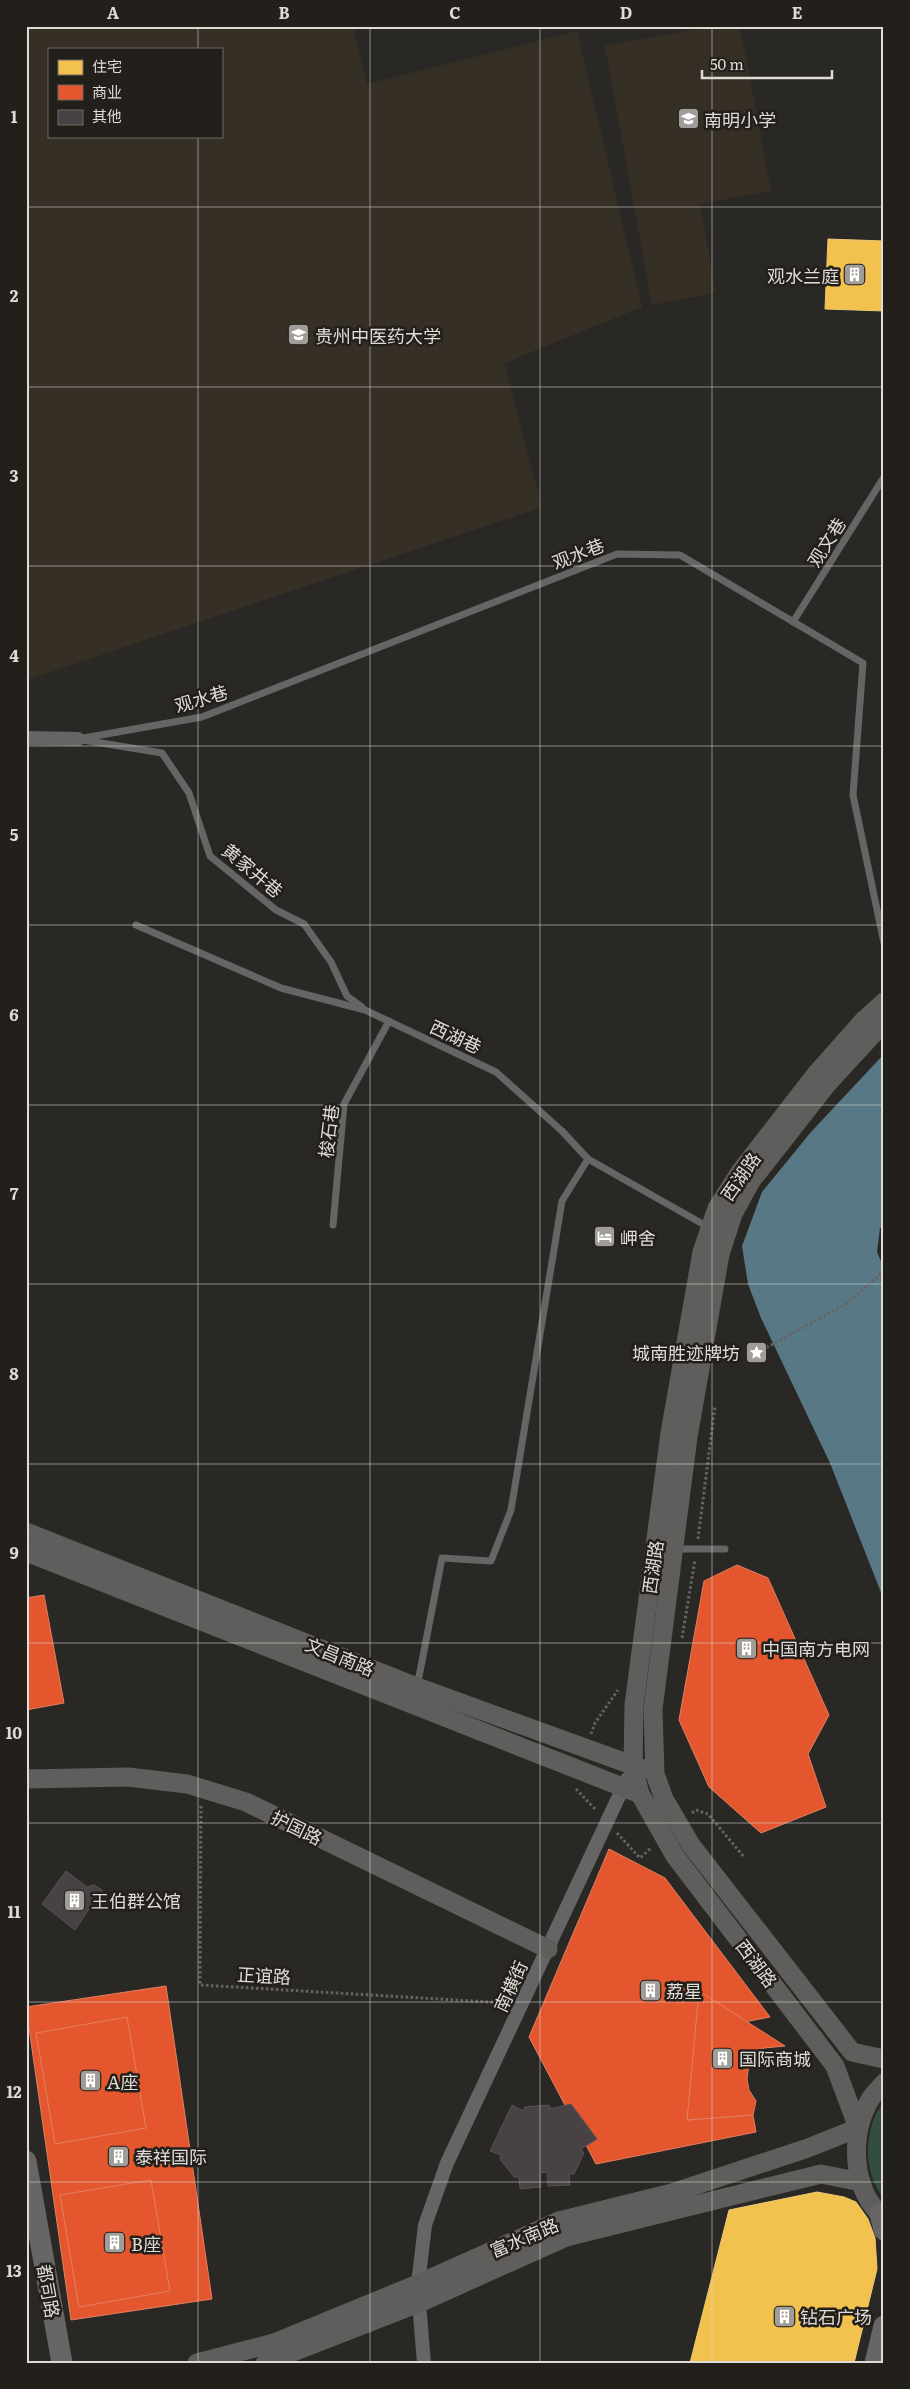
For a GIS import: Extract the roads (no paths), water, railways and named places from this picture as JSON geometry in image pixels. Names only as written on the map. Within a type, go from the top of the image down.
[{"type":"main road","name":"西湖路","points":[[884,1002],[864,1020],[816,1074],[740,1172],[717,1208],[717,1235],[720,1254],[688,1438],[653,1709],[656,1774],[664,1799],[691,1845],[852,2052],[884,2058]]},
{"type":"main road","name":"西湖路","points":[[858,2128],[835,2066],[675,1856],[632,1790],[634,1705],[670,1434],[702,1252],[733,1214],[751,1181],[828,1083],[884,1022]]},
{"type":"main road","name":"文昌南路","points":[[26,1532],[417,1687],[656,1774]]},
{"type":"main road","name":"文昌南路","points":[[26,1552],[632,1790]]},
{"type":"main road","name":"护国路","points":[[26,1778],[128,1776],[187,1784],[246,1802],[548,1949]]},
{"type":"main road","points":[[882,2221],[861,2182],[856,2155],[858,2128],[871,2098],[884,2083]]},
{"type":"main road","name":"富水南路","points":[[197,2363],[274,2343],[418,2284],[560,2221],[672,2193],[808,2148],[858,2128]]},
{"type":"main road","name":"都司路","points":[[26,2161],[62,2363]]},
{"type":"main road","name":"富水南路","points":[[265,2363],[419,2303],[566,2237],[821,2174],[861,2182]]},
{"type":"main road","points":[[875,2363],[884,2326]]},
{"type":"street","points":[[26,738],[78,739]]},
{"type":"street","points":[[633,1766],[653,1709]]},
{"type":"street","name":"南横街","points":[[418,2284],[425,2225],[447,2163],[548,1949],[632,1790]]},
{"type":"street","points":[[419,2303],[424,2363]]},
{"type":"lane","name":"观文巷","points":[[793,622],[884,477]]},
{"type":"lane","name":"观水巷","points":[[78,739],[202,717],[617,554],[680,555],[863,663],[853,795],[884,943]]},
{"type":"lane","name":"黄家井巷","points":[[78,739],[162,753],[189,793],[210,856],[276,910],[304,924],[331,962],[347,996],[365,1010]]},
{"type":"lane","name":"西湖巷","points":[[136,925],[281,988],[365,1010],[496,1072],[562,1131],[588,1159],[717,1235]]},
{"type":"lane","name":"梭石巷","points":[[333,1225],[344,1104],[388,1021]]},
{"type":"lane","points":[[417,1687],[442,1558],[491,1561],[510,1510],[562,1201],[588,1159]]},
{"type":"lane","points":[[674,1549],[726,1549]]},
{"type":"water","points":[[884,1054],[884,1226],[880,1228],[877,1252],[884,1268],[884,1600],[830,1463],[761,1318],[748,1284],[742,1246],[762,1192],[811,1132]]},
{"type":"place","name":"南明小学","points":[[688,119]]},
{"type":"place","name":"观水兰庭","points":[[855,275]]},
{"type":"place","name":"贵州中医药大学","points":[[299,335]]},
{"type":"place","name":"岬舍","points":[[604,1237]]},
{"type":"place","name":"城南胜迹牌坊","points":[[756,1352]]},
{"type":"place","name":"中国南方电网","points":[[746,1648]]},
{"type":"place","name":"王伯群公馆","points":[[75,1900]]},
{"type":"place","name":"荔星","points":[[650,1990]]},
{"type":"place","name":"国际商城","points":[[723,2058]]},
{"type":"place","name":"A座","points":[[91,2081]]},
{"type":"place","name":"泰祥国际","points":[[119,2156]]},
{"type":"place","name":"B座","points":[[115,2243]]},
{"type":"place","name":"钻石广场","points":[[784,2316]]}]
